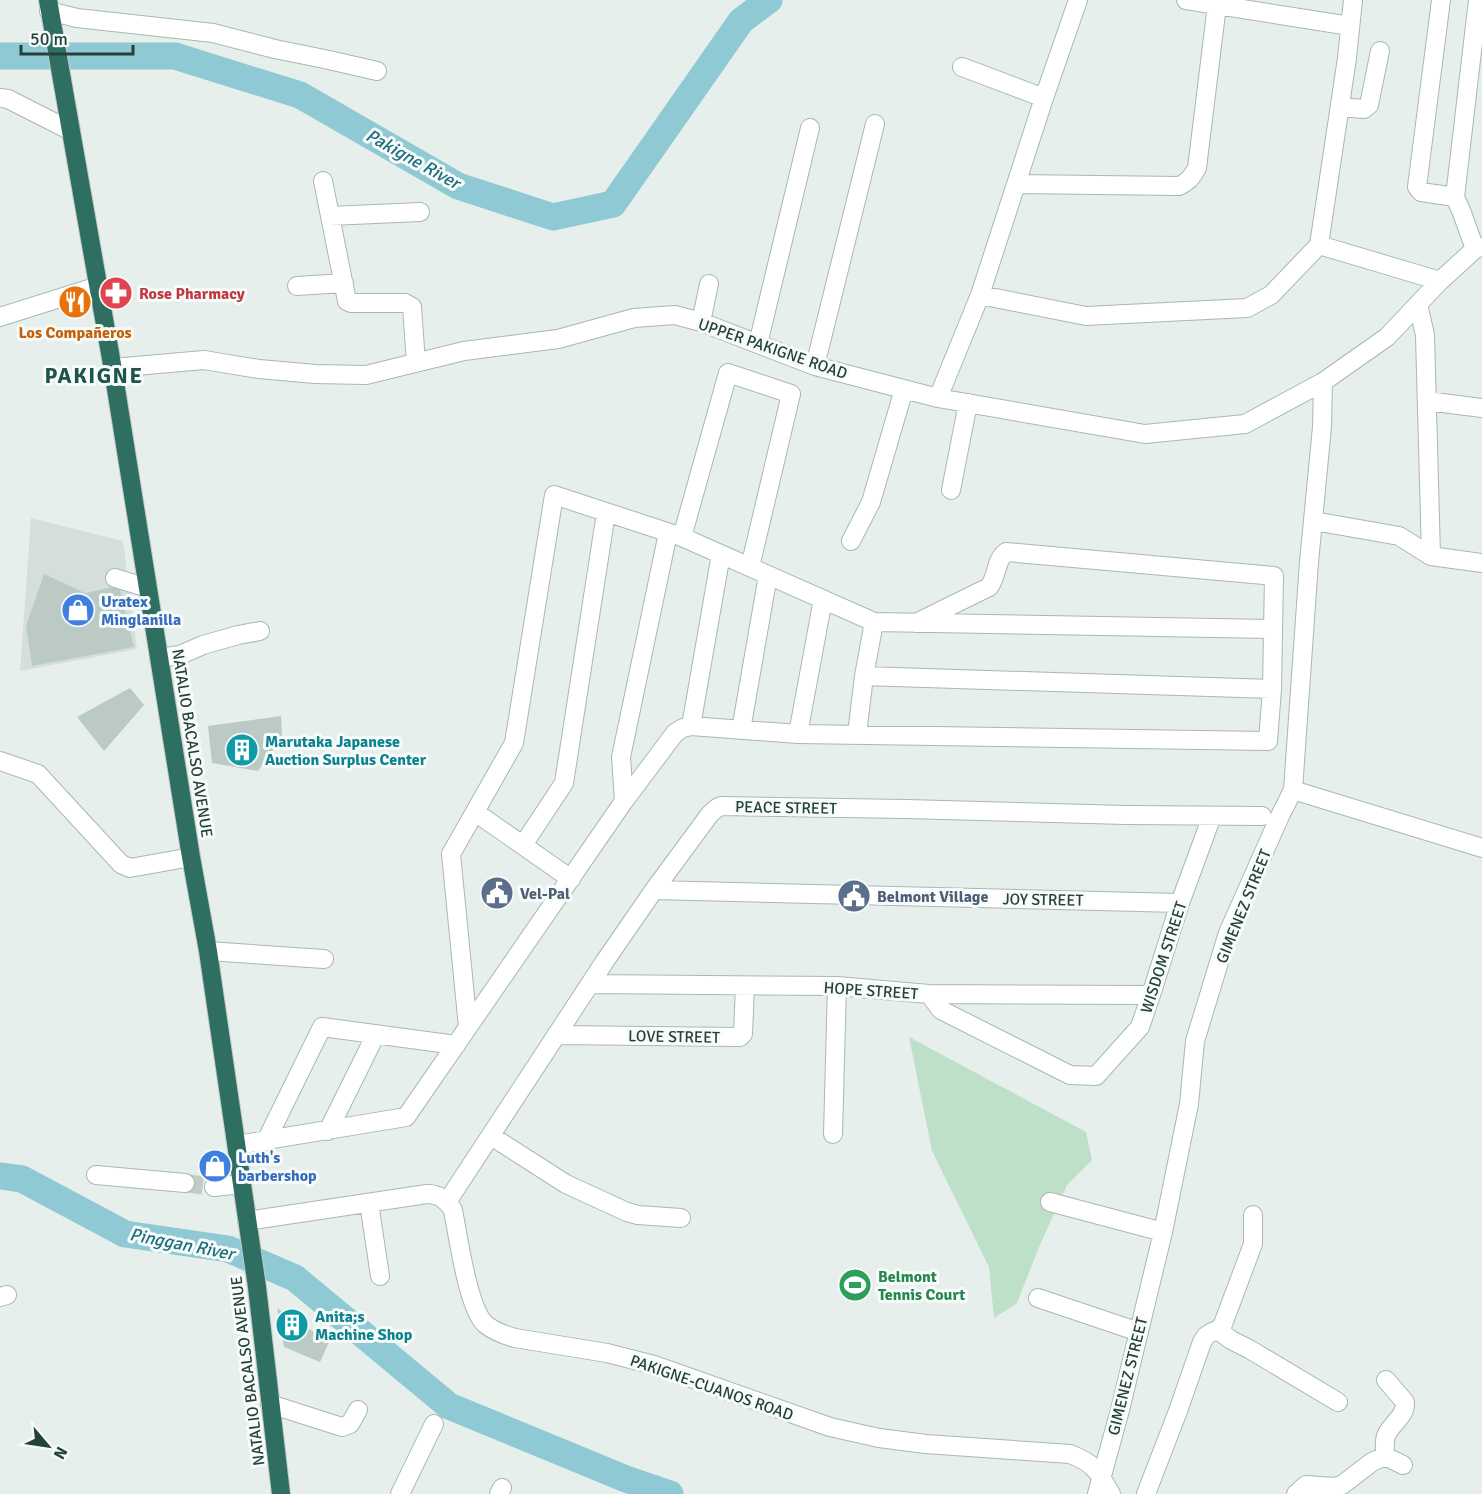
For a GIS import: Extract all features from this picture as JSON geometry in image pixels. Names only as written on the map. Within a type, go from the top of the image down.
[{"type":"highway","name":"NATALIO BACALSO AVENUE","points":[[49,13],[112,368],[208,951],[257,1287],[281,1494]]},
{"type":"street","points":[[938,398],[980,296],[1078,0]]},
{"type":"street","points":[[1186,0],[1350,26]]},
{"type":"street","points":[[980,296],[1086,316],[1247,308],[1271,295],[1319,245],[1347,58],[1353,0]]},
{"type":"street","points":[[1441,0],[1417,187],[1420,192],[1455,197]]},
{"type":"street","points":[[1478,0],[1455,197],[1478,248]]},
{"type":"street","points":[[1016,184],[1179,186],[1186,183],[1197,168],[1217,5]]},
{"type":"street","points":[[49,13],[213,33],[377,71]]},
{"type":"street","points":[[1340,107],[1364,109],[1370,105],[1380,51]]},
{"type":"street","points":[[962,67],[1044,98]]},
{"type":"street","points":[[0,98],[8,99],[71,131]]},
{"type":"street","points":[[815,366],[875,124]]},
{"type":"street","points":[[758,344],[810,128]]},
{"type":"street","points":[[323,181],[348,302],[405,303],[412,307],[416,363]]},
{"type":"street","points":[[330,216],[420,212]]},
{"type":"street","points":[[1319,245],[1440,281]]},
{"type":"street","name":"UPPER PAKIGNE ROAD","points":[[112,368],[204,360],[259,369],[315,374],[366,375],[464,351],[558,339],[633,318],[675,315],[701,322],[815,366],[938,398],[1145,434],[1245,424],[1323,382],[1387,337],[1440,281],[1478,248]]},
{"type":"street","points":[[297,286],[344,283]]},
{"type":"street","points":[[701,322],[709,284]]},
{"type":"street","points":[[0,317],[98,286]]},
{"type":"street","points":[[1418,304],[1425,334],[1431,556]]},
{"type":"street","points":[[624,801],[621,757],[675,535],[728,373],[791,394],[750,567]]},
{"type":"street","name":"GIMENEZ STREET","points":[[1099,1485],[1120,1410],[1163,1232],[1190,1104],[1195,1041],[1228,933],[1293,790],[1309,562],[1322,427],[1323,382]]},
{"type":"street","points":[[851,542],[871,502],[904,389]]},
{"type":"street","points":[[1427,401],[1482,408]]},
{"type":"street","points":[[951,490],[968,403]]},
{"type":"street","points":[[468,1027],[452,854],[514,743],[554,495],[675,535],[874,622],[1273,629]]},
{"type":"street","points":[[523,845],[564,783],[606,513]]},
{"type":"street","points":[[1314,521],[1399,536],[1431,556],[1482,563]]},
{"type":"street","points":[[237,1145],[406,1117],[624,801],[675,734],[683,728],[691,726],[798,734],[1268,741],[1272,689],[1274,576],[1006,552],[999,559],[993,582],[989,587],[916,623]]},
{"type":"street","points":[[691,726],[721,554]]},
{"type":"street","points":[[741,730],[768,575]]},
{"type":"street","points":[[115,578],[148,588]]},
{"type":"street","points":[[798,734],[823,599]]},
{"type":"street","points":[[857,734],[874,622]]},
{"type":"street","points":[[159,658],[180,655],[203,645],[260,631]]},
{"type":"street","points":[[864,676],[1272,689]]},
{"type":"street","points":[[0,761],[38,774],[121,864],[130,868],[191,857]]},
{"type":"street","points":[[1293,790],[1482,848]]},
{"type":"street","name":"PEACE STREET","points":[[447,1202],[654,890],[710,814],[721,806],[1262,816]]},
{"type":"street","points":[[475,812],[571,879]]},
{"type":"street","name":"WISDOM STREET","points":[[929,994],[941,1011],[1070,1075],[1096,1076],[1140,1027],[1180,903],[1212,816]]},
{"type":"street","name":"JOY STREET","points":[[654,890],[1180,903]]},
{"type":"street","points":[[208,951],[324,959]]},
{"type":"street","name":"HOPE STREET","points":[[590,984],[837,986],[929,994],[1151,995]]},
{"type":"street","name":"LOVE STREET","points":[[556,1035],[740,1037],[743,1034],[745,986]]},
{"type":"street","points":[[833,1134],[837,986]]},
{"type":"street","points":[[266,1141],[322,1027],[456,1045]]},
{"type":"street","points":[[328,1131],[376,1034]]},
{"type":"street","points":[[491,1136],[566,1184],[627,1212],[681,1218]]},
{"type":"street","points":[[96,1175],[185,1184]]},
{"type":"street","points":[[214,1186],[242,1184]]},
{"type":"street","points":[[249,1230],[369,1203],[427,1194],[438,1195],[447,1202]]},
{"type":"street","name":"PAKIGNE-CUANOS ROAD","points":[[447,1202],[453,1210],[476,1311],[484,1323],[499,1333],[515,1338],[633,1359],[830,1427],[879,1438],[926,1444],[1070,1454],[1093,1465],[1099,1485],[1111,1494]]},
{"type":"street","points":[[1050,1202],[1163,1232]]},
{"type":"street","points":[[369,1203],[380,1276]]},
{"type":"street","points":[[1146,1494],[1202,1342],[1206,1336],[1218,1330],[1223,1324],[1251,1252],[1254,1238],[1253,1215]]},
{"type":"street","points":[[1038,1298],[1139,1332]]},
{"type":"street","points":[[1218,1330],[1231,1340],[1249,1348],[1338,1402]]},
{"type":"street","points":[[1385,1456],[1387,1434],[1404,1412],[1405,1407],[1405,1402],[1386,1380]]},
{"type":"street","points":[[270,1404],[342,1427],[350,1424],[358,1410]]},
{"type":"street","points":[[400,1494],[434,1424]]},
{"type":"street","points":[[1385,1456],[1403,1465]]},
{"type":"street","points":[[1296,1494],[1306,1485],[1334,1487],[1342,1485],[1372,1462],[1385,1456]]},
{"type":"shaded area","points":[[31,518],[123,541],[137,649],[20,671]]},
{"type":"green space","points":[[909,1037],[1086,1132],[1092,1160],[1067,1185],[1017,1303],[994,1318],[989,1267],[932,1151]]},
{"type":"building","name":"Uratex Minglanilla","points":[[44,574],[85,593],[119,586],[134,647],[32,666],[26,626]]},
{"type":"building","points":[[130,688],[144,705],[104,751],[77,717]]},
{"type":"building","name":"Marutaka Japanese Auction Surplus Center","points":[[281,716],[282,737],[258,771],[212,763],[208,726]]},
{"type":"building","name":"Anita;s Machine Shop","points":[[277,1308],[329,1342],[320,1362],[284,1347]]},
{"type":"waterway","name":"Pakigne River","points":[[0,56],[175,56],[300,95],[458,186],[553,217],[613,204],[741,21],[769,0]]},
{"type":"waterway","name":"Pinggan River","points":[[0,1176],[22,1179],[125,1234],[228,1249],[295,1278],[449,1406],[626,1479],[670,1494]]},
{"type":"tunnel","points":[[185,1183],[214,1187]]},
{"type":"place","name":"Rose Pharmacy","points":[[116,293]]},
{"type":"place","name":"Los Compañeros","points":[[75,302]]},
{"type":"place","name":"Uratex Minglanilla","points":[[78,610]]},
{"type":"place","name":"Marutaka Japanese Auction Surplus Center","points":[[242,750]]},
{"type":"place","name":"Vel-Pal","points":[[497,893]]},
{"type":"place","name":"Belmont Village","points":[[854,896]]},
{"type":"place","name":"Luth's barbershop","points":[[215,1166]]},
{"type":"place","name":"Belmont Tennis Court","points":[[855,1285]]},
{"type":"place","name":"Anita;s Machine Shop","points":[[292,1325]]},
{"type":"district","name":"PAKIGNE","points":[[94,375]]}]
